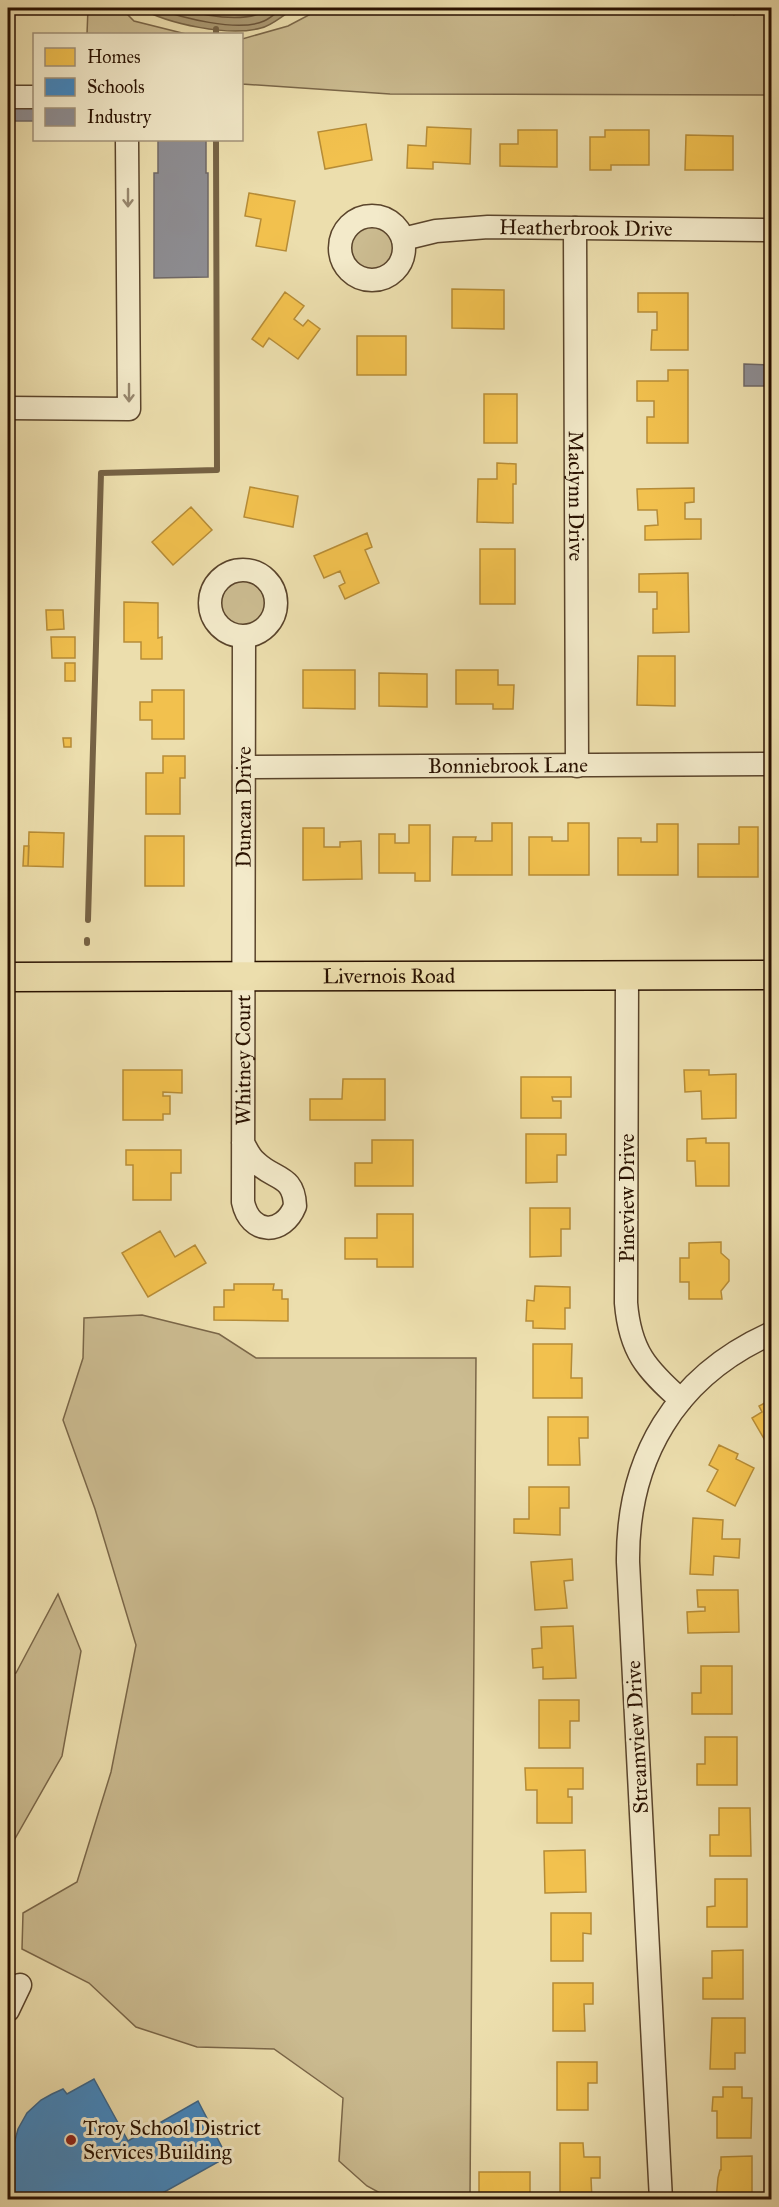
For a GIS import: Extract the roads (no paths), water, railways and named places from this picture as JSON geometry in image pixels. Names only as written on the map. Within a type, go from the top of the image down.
[{"type":"main road","name":"Livernois Road","points":[[8,977],[771,975]]},
{"type":"street","points":[[8,96],[33,96]]},
{"type":"street","points":[[8,408],[129,409],[127,141]]},
{"type":"street","name":"Heatherbrook Drive","points":[[403,239],[436,231],[464,228],[771,230]]},
{"type":"street","name":"Maclynn Drive","points":[[575,228],[577,766]]},
{"type":"street","name":"Duncan Drive","points":[[243,977],[244,637]]},
{"type":"street","name":"Bonniebrook Lane","points":[[244,767],[771,764]]},
{"type":"street","name":"Whitney Court","points":[[243,977],[243,1143]]},
{"type":"street","name":"Pineview Drive","points":[[627,977],[626,1303],[628,1326],[642,1359],[681,1400]]},
{"type":"street","name":"Streamview Drive","points":[[661,2199],[628,1539],[633,1499],[657,1436],[681,1400],[693,1386],[722,1361],[738,1350],[771,1334]]},
{"type":"street","points":[[8,2010],[20,1985]]},
{"type":"water","points":[[140,8],[297,8],[261,28],[233,31],[182,24]]},
{"type":"waterway","points":[[88,920],[101,473],[217,470],[216,141]]},
{"type":"place","name":"Troy School District Services Building","points":[[71,2140]]}]
